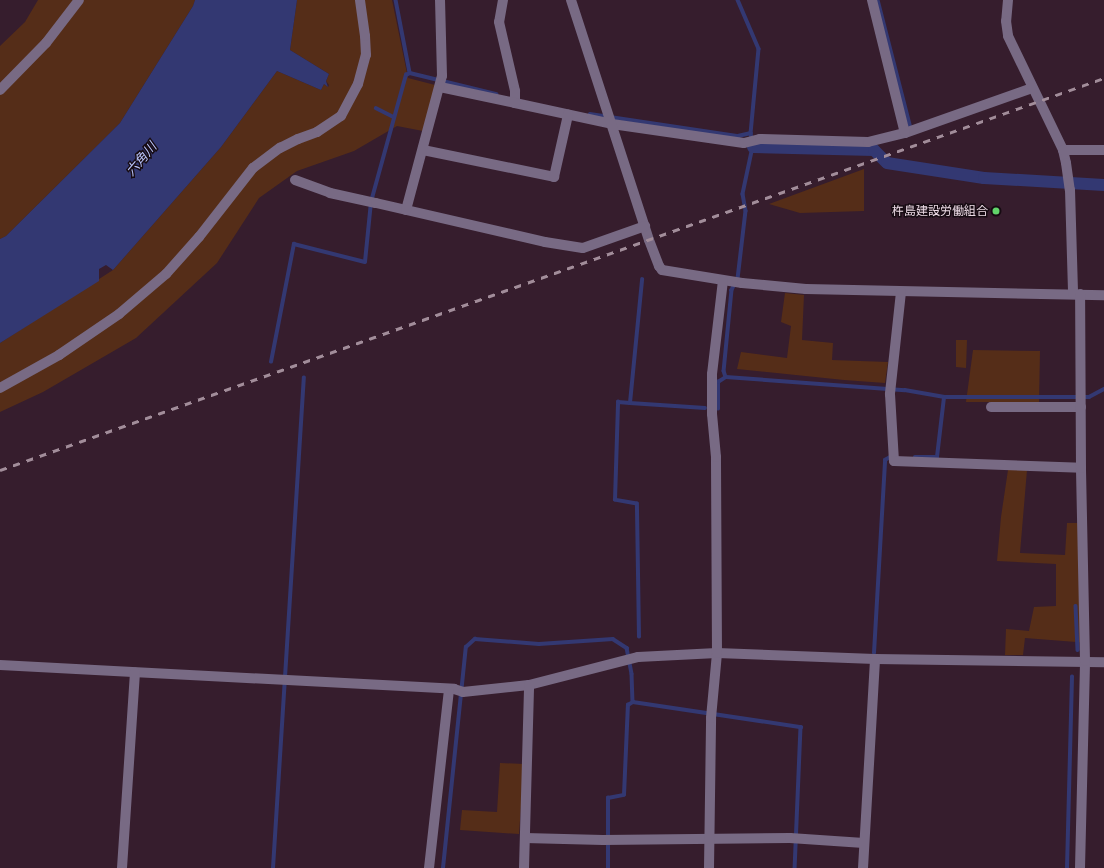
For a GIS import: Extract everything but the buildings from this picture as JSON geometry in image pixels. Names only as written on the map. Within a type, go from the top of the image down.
[{"type":"street","points":[[0,90],[46,43],[79,0]]},
{"type":"street","points":[[0,388],[59,355],[119,314],[166,274],[199,237],[253,168],[280,148],[317,132],[341,116],[358,84],[366,56],[360,0]]},
{"type":"street","points":[[406,210],[441,82],[440,0]]},
{"type":"street","points":[[503,0],[499,22],[515,98]]},
{"type":"street","points":[[571,0],[645,226],[659,266],[662,270],[732,282],[806,289],[1104,295]]},
{"type":"street","points":[[872,0],[905,133]]},
{"type":"street","points":[[1008,0],[1006,21],[1008,36],[1063,150],[1070,190],[1081,390],[1085,661],[1080,868]]},
{"type":"street","points":[[441,82],[515,98],[568,115],[610,119],[744,143],[760,139],[868,142],[905,133],[1032,88]]},
{"type":"street","points":[[423,150],[554,176],[568,115]]},
{"type":"street","points":[[1063,150],[1104,150]]},
{"type":"street","points":[[295,180],[330,193],[545,242],[583,248],[645,226]]},
{"type":"street","points":[[709,868],[711,718],[717,653],[716,457],[712,414],[712,374],[732,282]]},
{"type":"street","points":[[901,292],[890,394],[894,461],[1081,468]]},
{"type":"street","points":[[991,407],[1081,407]]},
{"type":"street","points":[[0,665],[455,690],[529,685],[620,660],[637,657],[717,653],[874,659],[1104,662]]},
{"type":"street","points":[[863,868],[874,659]]},
{"type":"street","points":[[122,868],[135,672]]},
{"type":"street","points":[[524,868],[529,685]]},
{"type":"street","points":[[429,868],[455,690]]},
{"type":"street","points":[[525,838],[608,840],[790,838],[864,843]]},
{"type":"shaded area","points":[[38,0],[195,0],[193,6],[120,123],[6,236],[0,239],[0,46],[25,22]]},
{"type":"shaded area","points":[[297,0],[392,0],[408,78],[435,85],[423,131],[397,126],[354,151],[297,171],[259,198],[217,263],[136,338],[43,392],[0,412],[0,343],[113,270],[221,147],[277,71],[321,90],[324,84],[328,87],[329,85],[326,81],[329,74],[290,50]]},
{"type":"shaded area","points":[[864,169],[864,211],[800,213],[769,204]]},
{"type":"shaded area","points":[[785,293],[804,295],[802,340],[833,343],[832,360],[888,362],[885,383],[737,369],[741,352],[787,358],[791,326],[781,322]]},
{"type":"shaded area","points":[[956,340],[967,340],[966,368],[956,367]]},
{"type":"shaded area","points":[[973,350],[1040,351],[1039,402],[966,402]]},
{"type":"shaded area","points":[[1008,470],[1027,470],[1020,553],[1065,555],[1067,523],[1086,523],[1089,643],[1025,638],[1023,655],[1005,655],[1006,629],[1029,631],[1034,607],[1056,606],[1056,564],[997,561],[1001,517]]},
{"type":"shaded area","points":[[500,763],[524,764],[519,834],[460,830],[462,810],[497,812]]},
{"type":"water","name":"六角川","points":[[195,0],[297,0],[290,50],[329,74],[326,81],[328,87],[324,84],[321,90],[277,71],[221,147],[113,270],[106,265],[99,269],[99,281],[0,343],[0,239],[6,236],[120,123],[193,6]]},
{"type":"waterway","points":[[396,0],[410,73]]},
{"type":"waterway","points":[[738,0],[759,49],[751,133],[753,147],[743,194],[746,211],[738,279],[732,290],[724,371],[726,377],[905,390],[944,397],[1089,397],[1104,389]]},
{"type":"waterway","points":[[878,0],[910,125]]},
{"type":"waterway","points":[[271,362],[294,244],[365,262],[371,202],[406,75],[410,73],[496,94]]},
{"type":"waterway","points":[[376,108],[394,117]]},
{"type":"waterway","points":[[590,114],[738,136],[751,133]]},
{"type":"waterway","points":[[753,147],[874,150],[887,163],[984,178],[1104,185]]},
{"type":"waterway","points":[[639,637],[637,504],[615,500],[618,402],[630,403],[642,280]]},
{"type":"waterway","points":[[718,409],[718,382],[726,377]]},
{"type":"waterway","points":[[273,868],[304,378]]},
{"type":"waterway","points":[[915,457],[937,457],[944,397]]},
{"type":"waterway","points":[[630,403],[705,408]]},
{"type":"waterway","points":[[874,653],[885,460],[890,457]]},
{"type":"waterway","points":[[1076,606],[1078,650]]},
{"type":"waterway","points":[[443,868],[466,647],[475,639],[539,644],[613,639],[627,648],[632,674],[633,702],[801,727],[795,868]]},
{"type":"waterway","points":[[1067,868],[1072,677]]},
{"type":"waterway","points":[[608,868],[608,798],[624,795],[628,705],[633,702]]},
{"type":"railway","points":[[0,470],[1104,78]]},
{"type":"place","name":"杵島建設労働組合","points":[[996,211]]}]
